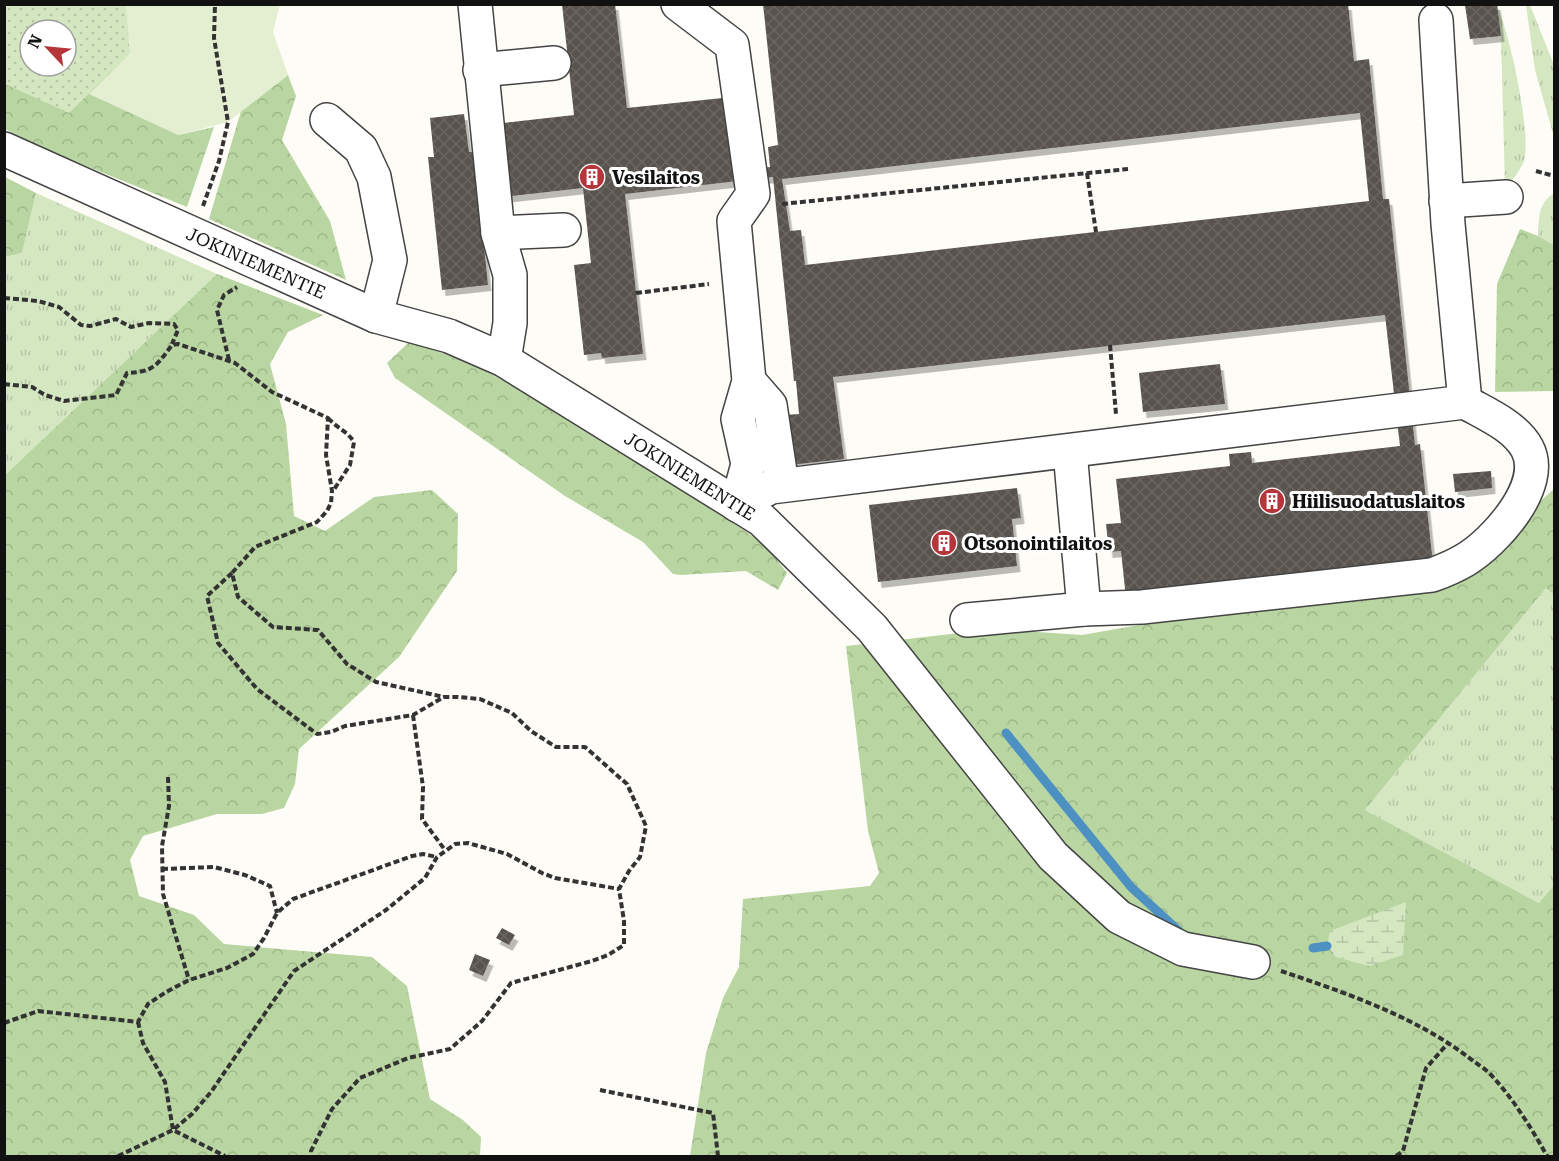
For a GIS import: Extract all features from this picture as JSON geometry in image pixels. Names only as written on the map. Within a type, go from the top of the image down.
[{"type":"street","points":[[475,4],[498,233],[510,275],[510,323],[504,360]]},
{"type":"street","points":[[678,4],[732,45],[753,194],[734,221],[749,381],[738,419],[748,464],[737,505]]},
{"type":"street","points":[[1436,20],[1446,201],[1465,402]]},
{"type":"street","points":[[480,70],[554,63]]},
{"type":"street","points":[[327,120],[361,149],[374,177],[390,260],[376,316]]},
{"type":"street","name":"JOKINIEMENTIE","points":[[4,149],[376,316],[449,336],[504,360],[762,520],[872,628],[1053,856],[1119,916],[1183,949],[1253,962]]},
{"type":"street","points":[[1446,201],[1506,197]]},
{"type":"street","points":[[498,233],[564,230]]},
{"type":"street","points":[[749,381],[770,405],[782,485]]},
{"type":"street","points":[[737,505],[771,487],[782,485],[1465,402],[1516,434],[1528,449],[1531,470],[1525,496],[1509,520],[1482,548],[1465,561],[1432,575],[1142,607],[1084,609],[967,620]]},
{"type":"street","points":[[1070,451],[1084,609]]},
{"type":"path","points":[[188,233],[205,204],[228,122],[214,38],[215,4]]},
{"type":"path","points":[[742,208],[1128,169]]},
{"type":"path","points":[[1536,171],[1554,176]]},
{"type":"path","points":[[1087,173],[1096,232]]},
{"type":"path","points":[[229,360],[217,310],[224,295],[274,271]]},
{"type":"path","points":[[636,293],[740,280]]},
{"type":"path","points":[[4,298],[38,301],[59,307],[81,325],[90,326],[116,319],[131,327],[149,323],[174,324],[178,330],[172,345],[158,364],[143,373],[127,373],[116,395],[64,401],[45,395],[32,387],[4,384]]},
{"type":"path","points":[[172,345],[178,344],[229,360],[272,392],[328,418],[335,426],[346,431],[354,442],[350,465],[332,491]]},
{"type":"path","points":[[1110,345],[1119,444]]},
{"type":"path","points":[[328,418],[326,455],[332,491],[331,503],[321,519],[255,548],[207,596],[218,643],[257,689],[317,734],[331,732],[345,726],[413,716],[444,697]]},
{"type":"path","points":[[232,573],[238,597],[273,627],[318,630],[347,664],[376,682],[444,697],[480,699],[512,713],[531,731],[556,747],[585,747],[627,784],[646,826],[640,857],[619,890],[624,921],[624,945],[592,961],[511,983],[482,1022],[450,1049],[408,1058],[360,1078],[332,1109],[310,1156]]},
{"type":"path","points":[[413,716],[423,787],[422,819],[445,850]]},
{"type":"path","points":[[168,777],[169,806],[162,846],[163,894],[189,980]]},
{"type":"path","points":[[118,1156],[173,1130],[192,1114],[211,1092],[294,971],[386,910],[425,878],[437,857],[445,850],[461,842],[468,843],[507,854],[555,878],[619,890]]},
{"type":"path","points":[[173,1130],[165,1082],[143,1043],[138,1022],[148,1004],[189,980],[227,968],[253,954],[276,913],[293,898],[391,862],[423,854],[437,857]]},
{"type":"path","points":[[162,868],[214,867],[245,875],[270,886],[276,913]]},
{"type":"path","points":[[1253,962],[1331,988],[1397,1016],[1449,1042],[1492,1076],[1533,1131],[1547,1156]]},
{"type":"path","points":[[4,1023],[38,1011],[138,1022]]},
{"type":"path","points":[[1396,1156],[1403,1151],[1426,1068],[1449,1042]]},
{"type":"path","points":[[600,1090],[713,1113],[718,1156]]},
{"type":"path","points":[[173,1130],[225,1156]]},
{"type":"green space","points":[[4,5],[126,5],[130,53],[178,135],[214,127],[187,207],[37,146],[5,129]]},
{"type":"green space","points":[[5,5],[126,5],[130,53],[69,113],[5,84]]},
{"type":"green space","points":[[126,5],[280,5],[273,32],[288,75],[228,122],[178,135],[89,94],[130,53]]},
{"type":"green space","points":[[1497,5],[1518,82],[1526,147],[1524,161],[1511,182],[1505,187],[1501,36]]},
{"type":"green space","points":[[1526,5],[1530,5],[1554,65],[1554,137],[1535,70]]},
{"type":"green space","points":[[288,75],[296,96],[282,140],[330,221],[346,280],[209,219],[241,111]]},
{"type":"green space","points":[[5,177],[36,193],[22,253],[5,257]]},
{"type":"green space","points":[[36,193],[217,274],[5,475],[5,257],[22,253]]},
{"type":"green space","points":[[1554,193],[1554,245],[1538,236],[1542,206]]},
{"type":"green space","points":[[1520,229],[1554,245],[1554,391],[1495,392],[1497,284]]},
{"type":"green space","points":[[217,274],[323,315],[288,332],[270,364],[286,424],[294,516],[325,531],[374,497],[432,490],[458,514],[457,571],[399,657],[299,749],[295,784],[284,808],[262,814],[217,814],[143,836],[130,860],[139,896],[194,915],[224,944],[372,957],[407,986],[430,1099],[463,1120],[481,1137],[480,1156],[5,1156],[5,475]]},
{"type":"green space","points":[[409,342],[463,360],[535,396],[765,544],[787,573],[778,590],[746,571],[673,574],[643,542],[565,496],[395,378],[387,363]]},
{"type":"green space","points":[[1554,489],[1554,595],[1546,588],[1365,810],[1539,903],[1554,885],[1554,1156],[690,1156],[706,1053],[723,998],[739,967],[743,899],[870,886],[879,873],[868,831],[846,646],[995,629],[1082,635],[1179,618],[1441,590]]},
{"type":"green space","points":[[1546,588],[1554,595],[1554,885],[1539,903],[1365,810]]},
{"type":"green space","points":[[1406,902],[1403,955],[1369,966],[1336,957],[1327,946],[1330,931]]},
{"type":"building","points":[[562,4],[615,4],[627,108],[732,97],[740,170],[770,167],[768,147],[778,145],[763,4],[1348,4],[1354,61],[1369,59],[1383,199],[1389,199],[1415,445],[1420,444],[1433,564],[1126,598],[1121,551],[1109,552],[1106,524],[1121,523],[1116,479],[1230,466],[1229,454],[1251,452],[1252,463],[1400,446],[1385,315],[833,377],[844,459],[790,465],[785,415],[799,414],[773,177],[625,194],[643,354],[602,358],[601,353],[584,355],[574,265],[591,263],[583,188],[503,197],[495,124],[574,115]],"holes":[[[1360,113],[1369,201],[805,265],[801,230],[790,231],[782,179]]]},
{"type":"building","points":[[1497,4],[1501,36],[1470,39],[1465,5]]},
{"type":"building","points":[[464,114],[469,152],[474,152],[488,285],[442,290],[428,157],[434,157],[430,118]]},
{"type":"building","points":[[1220,364],[1225,404],[1143,412],[1139,373]]},
{"type":"building","points":[[1491,471],[1492,488],[1455,492],[1453,474]]},
{"type":"building","name":"Otsonointilaitos","points":[[1017,488],[1021,518],[1012,519],[1017,566],[878,582],[869,505]]},
{"type":"building","points":[[502,928],[515,935],[509,945],[496,938]]},
{"type":"building","points":[[475,954],[490,960],[483,976],[469,970]]},
{"type":"waterway","points":[[1006,733],[1131,887],[1180,932]]},
{"type":"waterway","points":[[1313,948],[1327,946]]},
{"type":"place","name":"Vesilaitos","points":[[592,177]]},
{"type":"place","name":"Hiilisuodatuslaitos","points":[[1272,501]]},
{"type":"place","name":"Otsonointilaitos","points":[[944,543]]}]
